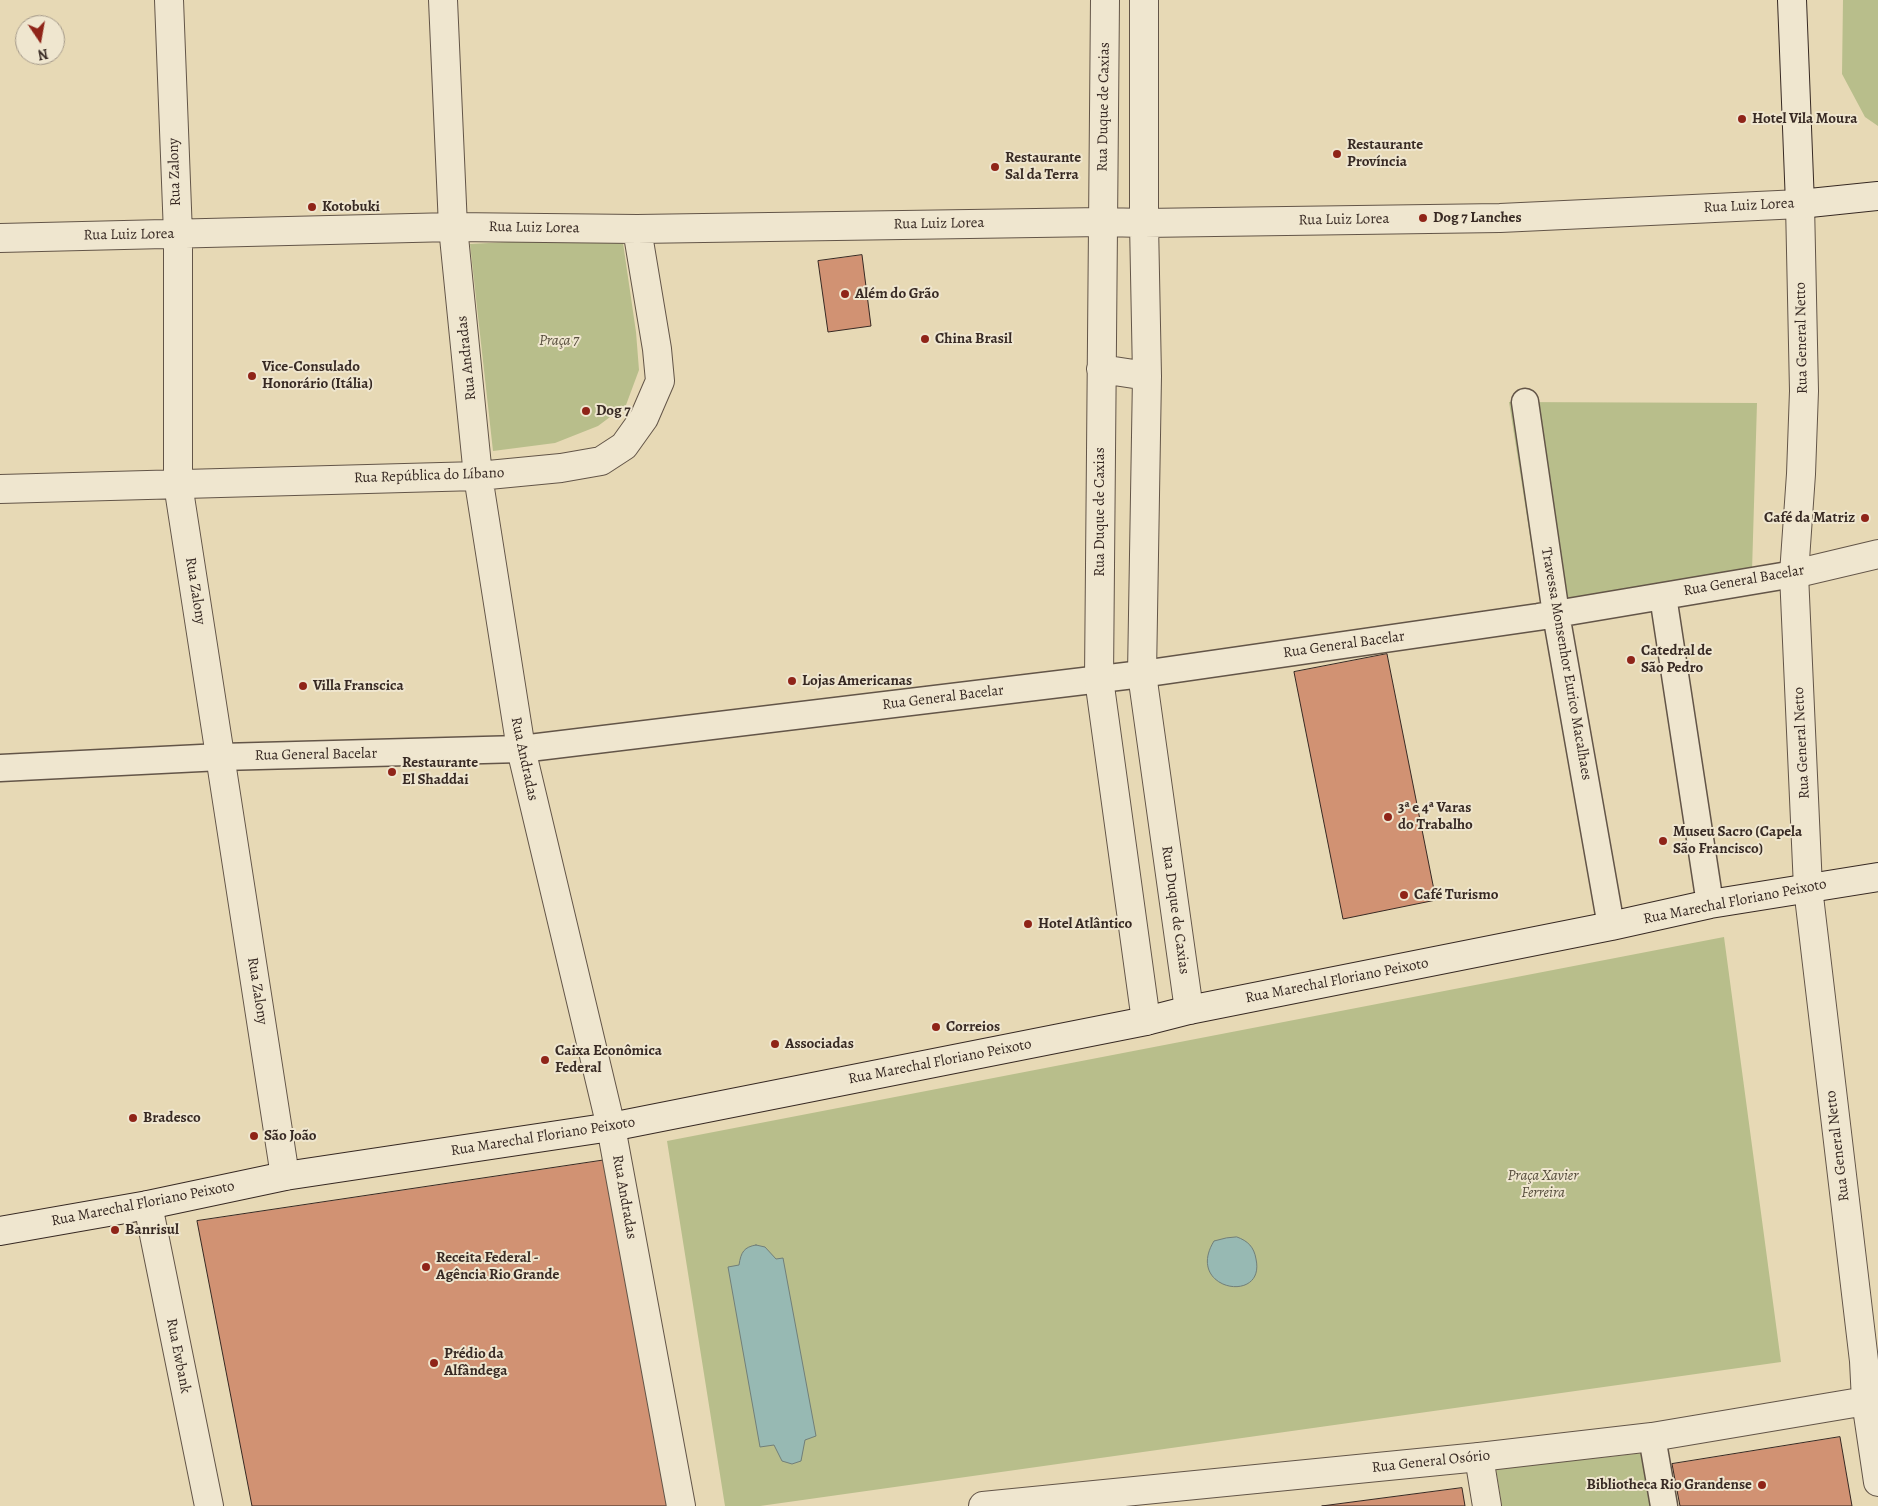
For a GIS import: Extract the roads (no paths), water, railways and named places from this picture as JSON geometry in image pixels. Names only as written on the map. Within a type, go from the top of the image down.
[{"type":"street","name":"Rua Zalony","points":[[169,0],[178,234],[178,484],[285,1176]]},
{"type":"street","name":"Rua Andradas","points":[[443,0],[453,227],[478,476],[520,749],[611,1127],[681,1506]]},
{"type":"street","name":"Rua Duque de Caxias","points":[[1105,0],[1099,678],[1146,1021]]},
{"type":"street","name":"Rua Duque de Caxias","points":[[1144,0],[1144,223],[1147,376],[1142,674],[1189,1010]]},
{"type":"street","name":"Rua General Netto","points":[[1792,0],[1800,204],[1804,391],[1801,474],[1794,574],[1808,888],[1864,1361],[1872,1401],[1878,1482]]},
{"type":"street","points":[[1105,30],[1144,32]]},
{"type":"street","name":"Rua Luiz Lorea","points":[[0,238],[453,227],[637,229],[1500,218],[1800,204],[1878,196]]},
{"type":"street","name":"Rua República do Líbano","points":[[0,489],[478,476],[561,468],[601,461],[624,446],[644,418],[660,381],[657,349],[637,229]]},
{"type":"street","points":[[1101,369],[1147,376]]},
{"type":"street","name":"Travessa Monsenhor Eurico Macalhaes","points":[[1525,402],[1556,614],[1611,926]]},
{"type":"street","points":[[1100,531],[1144,533]]},
{"type":"street","name":"Rua General Bacelar","points":[[0,768],[221,757],[520,749],[1142,674],[1556,614],[1794,574],[1878,554]]},
{"type":"street","points":[[1663,596],[1710,904]]},
{"type":"street","points":[[1121,839],[1164,833]]},
{"type":"street","name":"Rua Marechal Floriano Peixoto","points":[[0,1230],[148,1205],[285,1176],[611,1127],[1146,1021],[1189,1010],[1611,926],[1710,904],[1878,877]]},
{"type":"street","name":"Rua Ewbank","points":[[148,1205],[209,1506]]},
{"type":"street","name":"Rua General Osório","points":[[983,1506],[1049,1503],[1652,1437],[1872,1401]]},
{"type":"street","points":[[1652,1437],[1664,1506]]},
{"type":"street","points":[[1479,1457],[1487,1506]]},
{"type":"water","points":[[1237,1237],[1244,1240],[1254,1251],[1256,1273],[1249,1282],[1239,1286],[1228,1286],[1217,1280],[1209,1271],[1208,1258],[1214,1241]]},
{"type":"water","points":[[756,1245],[765,1247],[776,1259],[783,1258],[816,1436],[805,1440],[801,1461],[792,1464],[782,1461],[774,1445],[760,1447],[728,1267],[739,1265],[744,1251]]},
{"type":"place","name":"Hotel Vila Moura","points":[[1742,119]]},
{"type":"place","name":"Restaurante Província","points":[[1337,154]]},
{"type":"place","name":"Restaurante Sal da Terra","points":[[995,167]]},
{"type":"place","name":"Kotobuki","points":[[312,207]]},
{"type":"place","name":"Dog 7 Lanches","points":[[1423,218]]},
{"type":"place","name":"Além do Grão","points":[[845,294]]},
{"type":"place","name":"China Brasil","points":[[925,339]]},
{"type":"place","name":"Vice-Consulado Honorário (Itália)","points":[[252,376]]},
{"type":"place","name":"Dog 7","points":[[586,411]]},
{"type":"place","name":"Café da Matriz","points":[[1865,518]]},
{"type":"place","name":"Catedral de São Pedro","points":[[1631,660]]},
{"type":"place","name":"Lojas Americanas","points":[[792,681]]},
{"type":"place","name":"Villa Franscica","points":[[303,686]]},
{"type":"place","name":"Restaurante El Shaddai","points":[[392,772]]},
{"type":"place","name":"3ª e 4ª Varas do Trabalho","points":[[1388,817]]},
{"type":"place","name":"Museu Sacro (Capela São Francisco)","points":[[1663,841]]},
{"type":"place","name":"Café Turismo","points":[[1404,895]]},
{"type":"place","name":"Hotel Atlântico","points":[[1028,924]]},
{"type":"place","name":"Correios","points":[[936,1027]]},
{"type":"place","name":"Associadas","points":[[775,1044]]},
{"type":"place","name":"Caixa Econômica Federal","points":[[545,1060]]},
{"type":"place","name":"Bradesco","points":[[133,1118]]},
{"type":"place","name":"São João","points":[[254,1136]]},
{"type":"place","name":"Banrisul","points":[[115,1230]]},
{"type":"place","name":"Receita Federal - Agência Rio Grande","points":[[426,1267]]},
{"type":"place","name":"Prédio da Alfândega","points":[[434,1363]]},
{"type":"place","name":"Bibliotheca Rio Grandense","points":[[1762,1485]]},
{"type":"park label","name":"Praça 7","points":[[559,341]]},
{"type":"park label","name":"Praça Xavier Ferreira","points":[[1543,1184]]}]
